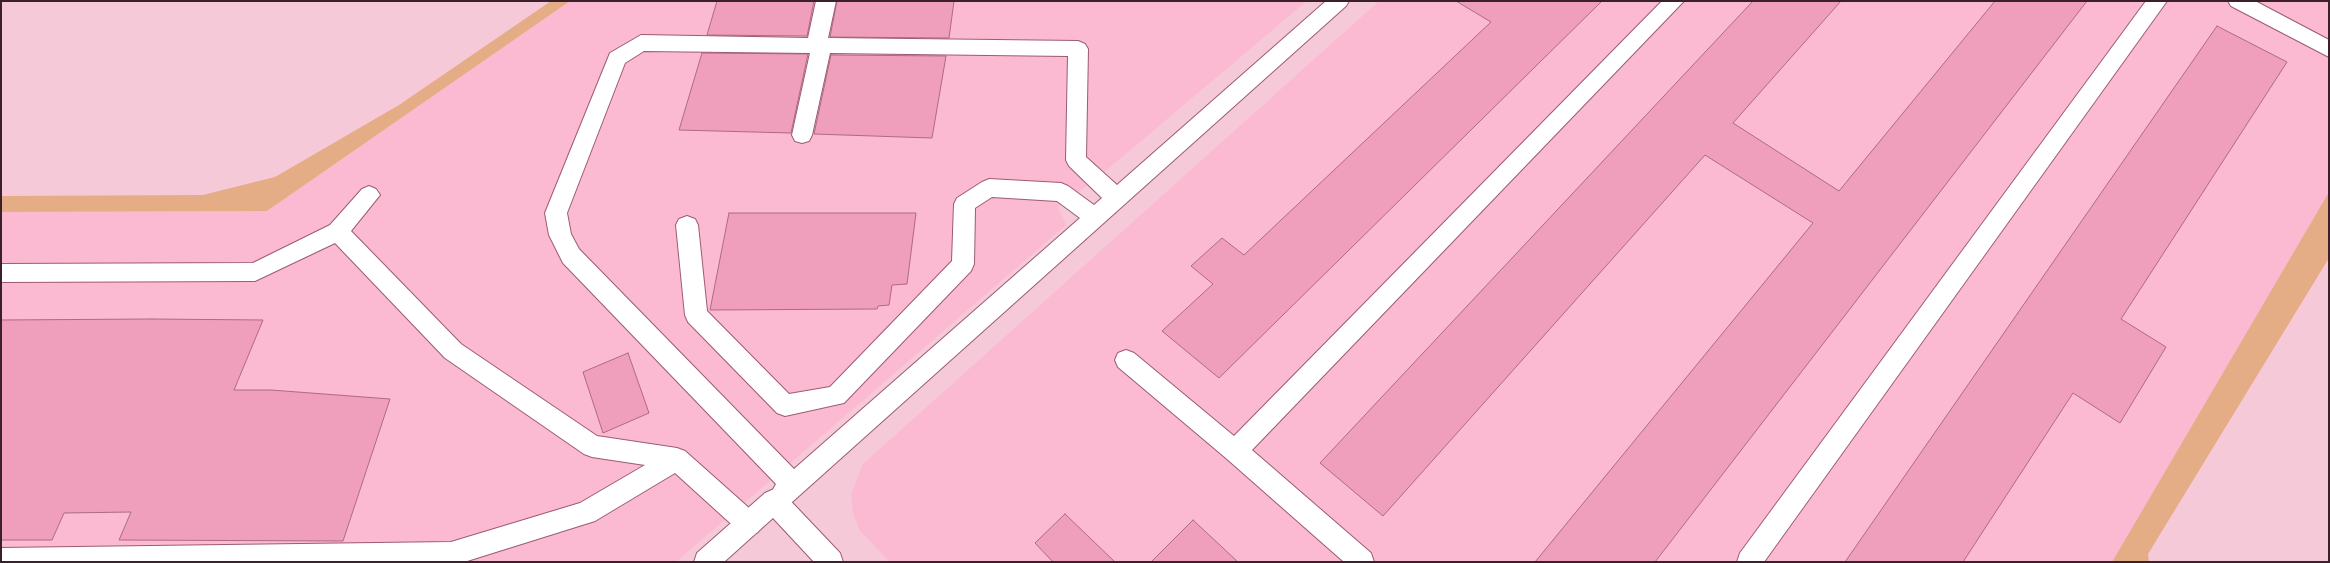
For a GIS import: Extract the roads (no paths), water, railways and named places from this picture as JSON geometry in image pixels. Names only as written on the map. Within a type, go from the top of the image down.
[{"type":"street","points":[[802,135],[821,54],[816,46],[826,1]]},
{"type":"street","points":[[706,562],[1339,1]]},
{"type":"street","points":[[1235,451],[1674,1]]},
{"type":"street","points":[[1749,562],[2157,1]]},
{"type":"street","points":[[2238,1],[2329,49]]},
{"type":"street","points":[[793,485],[571,256],[560,235],[556,213],[617,58],[640,44],[1078,49],[1076,160],[1116,198]]},
{"type":"street","points":[[687,225],[696,314],[785,405],[836,396],[963,264],[965,204],[989,188],[1061,192],[1095,217]]},
{"type":"street","points":[[1,273],[255,272],[338,231],[369,195]]},
{"type":"street","points":[[338,231],[453,351],[592,446],[677,459],[748,524]]},
{"type":"street","points":[[1126,360],[1235,451],[1362,562]]},
{"type":"street","points":[[1,560],[451,554],[586,513],[677,459]]},
{"type":"street","points":[[774,501],[831,562]]}]
